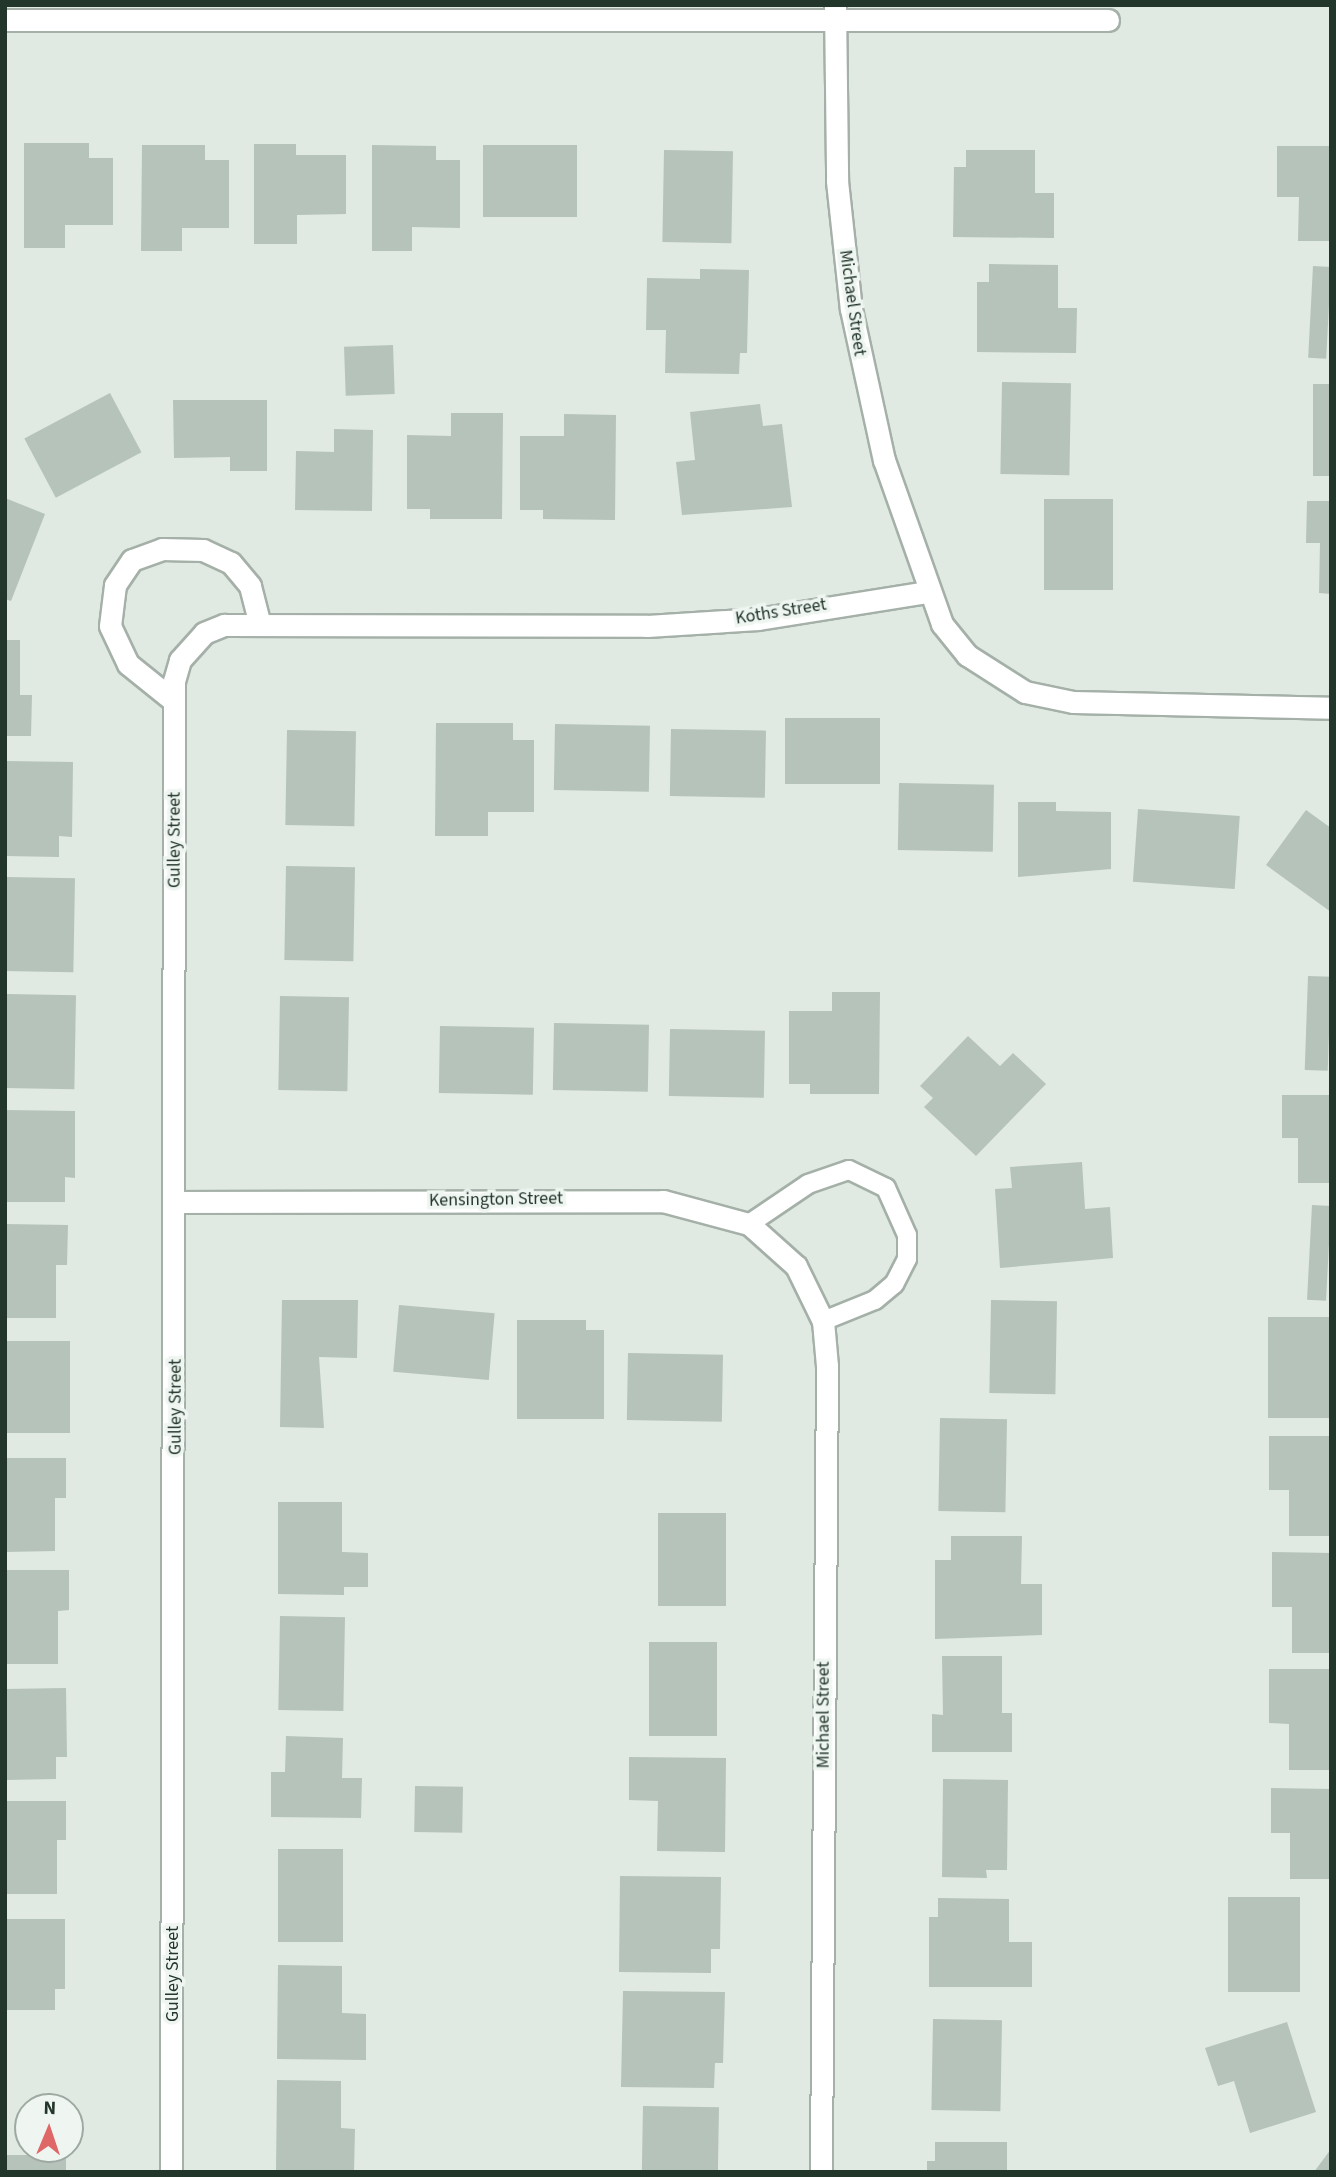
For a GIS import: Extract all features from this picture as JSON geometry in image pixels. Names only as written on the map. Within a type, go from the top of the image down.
[{"type":"street","points":[[5,20],[835,13],[1108,20]]},
{"type":"street","name":"Michael Street","points":[[835,13],[836,181],[851,309],[884,460],[927,592]]},
{"type":"street","points":[[174,701],[128,664],[110,626],[115,585],[132,560],[163,549],[203,550],[231,563],[250,586],[260,625]]},
{"type":"street","points":[[927,592],[967,655],[1025,692],[1073,702],[1331,708]]},
{"type":"street","name":"Koths Street","points":[[189,646],[224,625],[647,626],[758,619],[927,592]]},
{"type":"street","name":"Gulley Street","points":[[172,2172],[177,1202],[174,681],[189,646]]},
{"type":"street","name":"Kensington Street","points":[[177,1202],[618,1198],[698,1207],[749,1224],[796,1266]]},
{"type":"street","name":"Michael Street","points":[[796,1266],[823,1321],[821,2172]]},
{"type":"lane","points":[[749,1224],[808,1184],[849,1170],[886,1188],[908,1235],[907,1259],[894,1284],[875,1300],[823,1321]]},
{"type":"building","points":[[24,143],[89,143],[89,158],[113,158],[113,225],[65,225],[65,248],[24,248]]},
{"type":"building","points":[[254,144],[296,144],[296,155],[346,155],[346,214],[297,215],[297,244],[254,244]]},
{"type":"building","points":[[142,145],[205,145],[205,160],[229,160],[229,228],[182,228],[182,251],[141,251]]},
{"type":"building","points":[[372,145],[436,146],[436,160],[460,160],[460,228],[412,227],[412,251],[372,251]]},
{"type":"building","points":[[483,145],[577,145],[577,217],[483,217]]},
{"type":"building","points":[[1277,146],[1331,146],[1331,241],[1298,241],[1299,197],[1277,197]]},
{"type":"building","points":[[664,150],[733,151],[731,243],[662,242]]},
{"type":"building","points":[[966,150],[1035,150],[1035,193],[1054,193],[1054,238],[953,237],[954,167],[966,167]]},
{"type":"building","points":[[989,264],[1058,265],[1058,308],[1077,308],[1076,353],[977,352],[977,282],[989,282]]},
{"type":"building","points":[[1313,266],[1331,267],[1326,359],[1308,358]]},
{"type":"building","points":[[700,269],[749,270],[747,353],[740,353],[739,374],[665,373],[666,330],[646,330],[647,278],[700,279]]},
{"type":"building","points":[[393,345],[395,394],[346,396],[344,347]]},
{"type":"building","points":[[1002,382],[1071,383],[1069,475],[1000,474]]},
{"type":"building","points":[[1313,384],[1331,384],[1331,476],[1313,476]]},
{"type":"building","points":[[110,393],[141,452],[56,498],[24,439]]},
{"type":"building","points":[[173,400],[267,400],[267,471],[230,471],[230,457],[174,458]]},
{"type":"building","points":[[760,404],[763,426],[782,424],[792,507],[682,515],[676,462],[695,460],[690,412]]},
{"type":"building","points":[[451,413],[503,413],[502,519],[430,519],[430,509],[407,509],[407,435],[451,436]]},
{"type":"building","points":[[564,414],[616,415],[615,520],[543,519],[543,510],[520,510],[520,436],[564,436]]},
{"type":"building","points":[[334,429],[373,430],[372,511],[295,510],[296,451],[334,452]]},
{"type":"building","points":[[5,498],[45,514],[11,601],[5,599]]},
{"type":"building","points":[[1044,499],[1113,499],[1113,590],[1044,590]]},
{"type":"building","points":[[1307,501],[1331,501],[1331,594],[1319,593],[1320,543],[1306,543]]},
{"type":"building","points":[[5,640],[20,640],[20,695],[32,695],[31,736],[5,736]]},
{"type":"building","points":[[785,718],[880,718],[880,784],[785,784]]},
{"type":"building","points":[[436,723],[513,723],[513,740],[534,740],[534,812],[488,812],[488,836],[435,836]]},
{"type":"building","points":[[555,724],[650,726],[649,792],[554,790]]},
{"type":"building","points":[[671,729],[766,731],[765,798],[670,796]]},
{"type":"building","points":[[287,730],[356,731],[354,826],[285,825]]},
{"type":"building","points":[[5,761],[73,762],[72,837],[59,836],[59,857],[5,856]]},
{"type":"building","points":[[899,783],[994,785],[993,852],[898,850]]},
{"type":"building","points":[[1018,802],[1056,802],[1056,811],[1111,812],[1111,869],[1018,877]]},
{"type":"building","points":[[1138,809],[1240,816],[1235,889],[1133,882]]},
{"type":"building","points":[[1306,810],[1331,828],[1331,912],[1266,865]]},
{"type":"building","points":[[286,866],[355,867],[353,961],[284,960]]},
{"type":"building","points":[[6,877],[75,878],[73,972],[5,971]]},
{"type":"building","points":[[1308,976],[1331,977],[1328,1071],[1305,1070]]},
{"type":"building","points":[[832,992],[880,992],[879,1094],[810,1094],[810,1084],[789,1084],[789,1011],[832,1011]]},
{"type":"building","points":[[7,994],[76,995],[74,1089],[5,1088]]},
{"type":"building","points":[[280,996],[349,997],[347,1091],[278,1090]]},
{"type":"building","points":[[554,1023],[649,1025],[648,1092],[553,1090]]},
{"type":"building","points":[[440,1026],[534,1028],[533,1095],[439,1093]]},
{"type":"building","points":[[670,1029],[765,1031],[764,1098],[669,1096]]},
{"type":"building","points":[[968,1036],[1000,1066],[1013,1053],[1046,1084],[976,1156],[924,1107],[933,1098],[920,1086]]},
{"type":"building","points":[[1282,1095],[1331,1095],[1331,1183],[1298,1183],[1298,1138],[1282,1138]]},
{"type":"building","points":[[5,1110],[75,1111],[75,1178],[65,1177],[65,1202],[5,1202]]},
{"type":"building","points":[[1082,1162],[1085,1209],[1110,1207],[1113,1258],[1000,1268],[995,1189],[1012,1188],[1010,1167]]},
{"type":"building","points":[[1312,1205],[1331,1206],[1326,1301],[1307,1300]]},
{"type":"building","points":[[5,1224],[68,1225],[67,1265],[56,1265],[56,1318],[5,1318]]},
{"type":"building","points":[[282,1300],[358,1300],[357,1358],[319,1357],[324,1428],[280,1427]]},
{"type":"building","points":[[991,1300],[1057,1301],[1055,1394],[989,1393]]},
{"type":"building","points":[[399,1305],[495,1313],[489,1380],[393,1372]]},
{"type":"building","points":[[1268,1317],[1331,1317],[1331,1418],[1268,1418]]},
{"type":"building","points":[[517,1320],[586,1320],[586,1330],[604,1330],[604,1419],[517,1419]]},
{"type":"building","points":[[5,1341],[70,1341],[70,1433],[5,1433]]},
{"type":"building","points":[[628,1353],[723,1355],[722,1422],[627,1420]]},
{"type":"building","points":[[940,1418],[1007,1419],[1005,1512],[938,1511]]},
{"type":"building","points":[[1269,1436],[1331,1436],[1331,1536],[1289,1536],[1289,1490],[1269,1490]]},
{"type":"building","points":[[5,1458],[66,1458],[66,1498],[55,1498],[55,1551],[5,1552]]},
{"type":"building","points":[[278,1502],[342,1502],[342,1552],[368,1553],[368,1587],[344,1587],[344,1595],[278,1594]]},
{"type":"building","points":[[658,1513],[726,1513],[726,1606],[658,1606]]},
{"type":"building","points":[[951,1536],[1022,1536],[1021,1584],[1042,1584],[1042,1635],[935,1639],[935,1560],[951,1560]]},
{"type":"building","points":[[1272,1552],[1331,1553],[1331,1653],[1292,1653],[1292,1607],[1272,1607]]},
{"type":"building","points":[[5,1570],[69,1570],[69,1610],[58,1611],[58,1664],[5,1664]]},
{"type":"building","points":[[280,1616],[345,1617],[343,1711],[278,1710]]},
{"type":"building","points":[[649,1642],[717,1642],[717,1736],[649,1736]]},
{"type":"building","points":[[942,1656],[1002,1656],[1002,1713],[1012,1713],[1012,1752],[932,1752],[932,1714],[943,1715]]},
{"type":"building","points":[[1269,1669],[1331,1669],[1331,1770],[1289,1770],[1289,1724],[1269,1723]]},
{"type":"building","points":[[66,1688],[67,1757],[56,1757],[56,1779],[5,1780],[5,1689]]},
{"type":"building","points":[[286,1736],[343,1738],[342,1778],[362,1778],[361,1818],[271,1817],[271,1772],[285,1772]]},
{"type":"building","points":[[629,1757],[726,1758],[725,1852],[657,1851],[658,1801],[629,1800]]},
{"type":"building","points":[[943,1779],[1008,1780],[1007,1870],[986,1870],[987,1878],[942,1877]]},
{"type":"building","points":[[415,1786],[463,1787],[462,1833],[414,1832]]},
{"type":"building","points":[[1271,1788],[1331,1789],[1331,1879],[1290,1879],[1290,1833],[1271,1833]]},
{"type":"building","points":[[5,1801],[66,1801],[66,1840],[57,1840],[57,1894],[5,1894]]},
{"type":"building","points":[[278,1849],[343,1849],[343,1942],[278,1942]]},
{"type":"building","points":[[620,1876],[721,1877],[720,1949],[711,1949],[711,1973],[619,1972]]},
{"type":"building","points":[[1228,1897],[1300,1897],[1300,1992],[1228,1992]]},
{"type":"building","points":[[938,1898],[1009,1899],[1009,1942],[1032,1942],[1032,1987],[929,1987],[929,1917],[938,1917]]},
{"type":"building","points":[[5,1919],[65,1919],[65,1989],[55,1989],[55,2010],[5,2010]]},
{"type":"building","points":[[278,1965],[342,1966],[342,2013],[366,2014],[366,2060],[277,2059]]},
{"type":"building","points":[[623,1991],[725,1992],[723,2063],[715,2063],[714,2088],[621,2087]]},
{"type":"building","points":[[933,2019],[1002,2020],[1000,2111],[931,2110]]},
{"type":"building","points":[[1287,2022],[1316,2112],[1250,2133],[1234,2081],[1218,2086],[1205,2048]]},
{"type":"building","points":[[277,2080],[341,2081],[341,2128],[355,2129],[354,2172],[276,2172]]},
{"type":"building","points":[[643,2106],[719,2107],[718,2172],[642,2172]]},
{"type":"building","points":[[935,2142],[1007,2142],[1007,2172],[927,2172],[927,2161],[935,2161]]},
{"type":"building","points":[[1331,2149],[1331,2172],[1314,2172]]},
{"type":"building","points":[[5,2155],[14,2155],[14,2163],[66,2163],[66,2172],[5,2172]]}]
